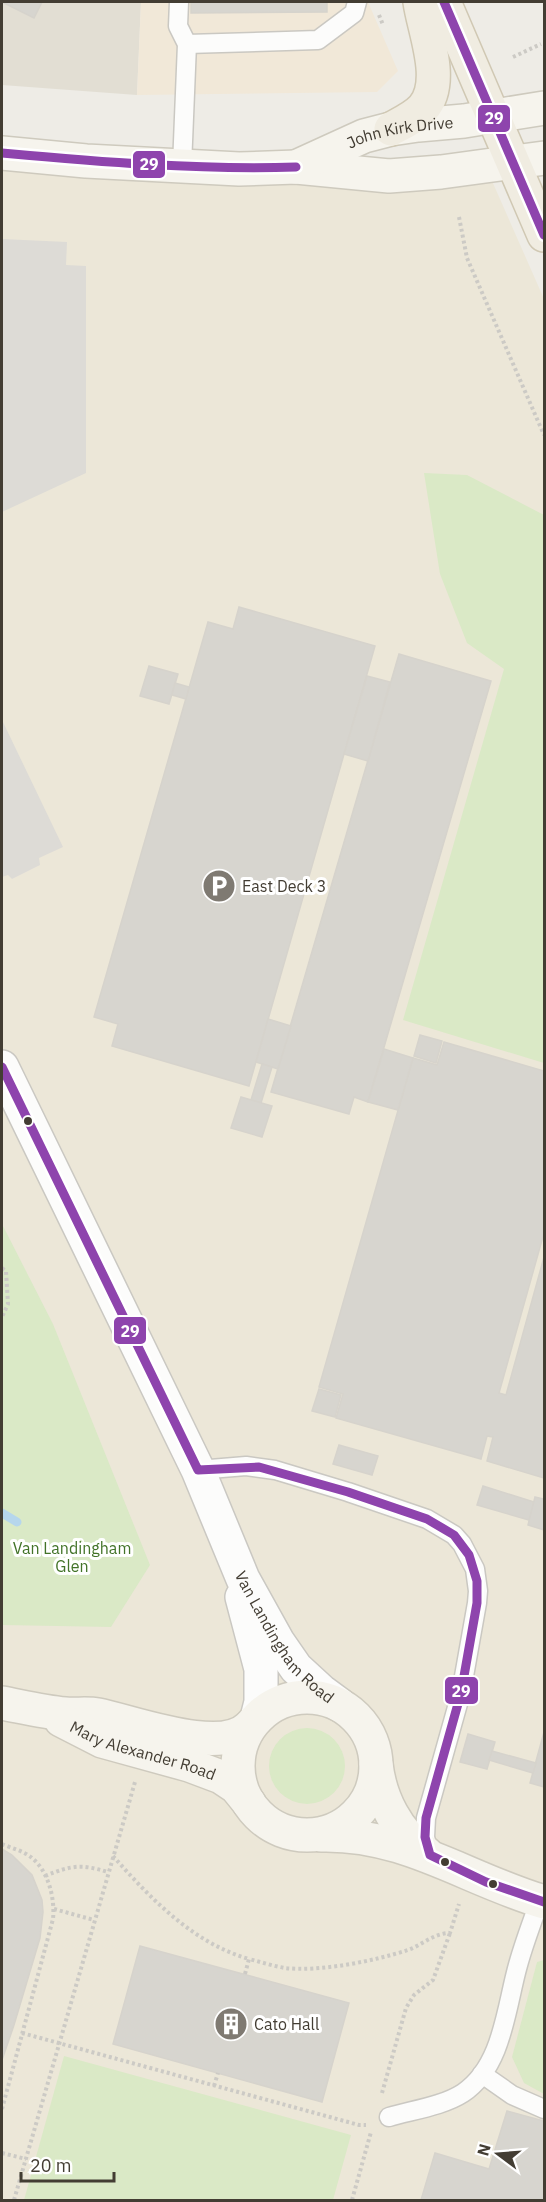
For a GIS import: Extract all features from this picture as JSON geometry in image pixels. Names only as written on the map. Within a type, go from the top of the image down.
[{"type":"main road","points":[[391,129],[422,110],[430,95],[433,74],[420,2]]},
{"type":"main road","points":[[444,2],[493,116],[529,160],[544,235]]},
{"type":"street","name":"John Kirk Drive","points":[[296,167],[364,136],[391,129],[544,108]]},
{"type":"street","name":"John Kirk Drive","points":[[2,153],[86,161],[239,169],[296,167],[389,176],[441,172],[529,160]]},
{"type":"street","name":"Van Landingham Road","points":[[2,1067],[198,1470],[236,1563],[288,1657],[307,1679],[340,1705]]},
{"type":"street","name":"Van Landingham Road","points":[[236,1563],[254,1650],[261,1670],[261,1702],[253,1723]]},
{"type":"street","name":"Mary Alexander Road","points":[[16,1706],[71,1715],[96,1715],[182,1736],[233,1736],[241,1734],[275,1705],[296,1698],[318,1697],[340,1705],[358,1719],[365,1728],[374,1749],[379,1782],[391,1813],[414,1843],[430,1856]]},
{"type":"street","name":"Mary Alexander Road","points":[[16,1706],[66,1722],[102,1741],[221,1777],[236,1787],[264,1820],[284,1831],[307,1835],[361,1836],[394,1843],[430,1856],[477,1878],[542,1901]]},
{"type":"street","name":"Mary Alexander Road","points":[[249,1803],[240,1782],[238,1759],[244,1737],[253,1723]]},
{"type":"street","name":"Mary Alexander Road","points":[[307,1835],[329,1831],[349,1821],[357,1813],[370,1794],[376,1772],[376,1760]]},
{"type":"lane","points":[[178,2],[178,26],[188,44],[182,166]]},
{"type":"lane","points":[[188,44],[318,40],[354,13],[357,2]]},
{"type":"lane","points":[[198,1470],[259,1467],[348,1492],[427,1519],[454,1535],[469,1555],[477,1581],[477,1604],[461,1694],[426,1818],[425,1837],[430,1856]]},
{"type":"lane","points":[[381,2120],[445,2101],[462,2093],[478,2080],[497,2046],[518,1966],[542,1901]]},
{"type":"lane","points":[[482,2074],[512,2095],[544,2109]]},
{"type":"path","points":[[513,57],[541,44]]},
{"type":"path","points":[[459,217],[466,258],[544,435]]},
{"type":"path","points":[[2,1268],[6,1271],[8,1304],[2,1317]]},
{"type":"path","points":[[14,2200],[137,1774]]},
{"type":"path","points":[[2,1844],[32,1857],[45,1876],[54,1909],[2,2109]]},
{"type":"path","points":[[113,1856],[142,1889],[184,1925],[219,1948],[249,1959],[287,1968],[336,1966],[375,1960],[410,1949],[439,1934],[450,1933]]},
{"type":"path","points":[[45,1876],[76,1865],[108,1872]]},
{"type":"path","points":[[352,2200],[381,2120],[406,2008],[414,1995],[433,1980],[461,1898]]},
{"type":"path","points":[[54,1909],[94,1920]]},
{"type":"path","points":[[245,1974],[249,1959]]},
{"type":"path","points":[[22,2033],[359,2125],[381,2120]]},
{"type":"path","points":[[214,2086],[218,2073]]},
{"type":"path","points":[[2,2153],[26,2159]]},
{"type":"shaded area","points":[[2,2],[141,2],[137,95],[2,85]]},
{"type":"shaded area","points":[[141,2],[368,2],[398,71],[377,92],[137,95]]},
{"type":"shaded area","points":[[485,165],[544,299],[544,2200],[2,2200],[2,166],[139,181],[277,183]]},
{"type":"shaded area","points":[[2,239],[67,242],[66,265],[86,266],[86,473],[2,512]]},
{"type":"shaded area","points":[[2,720],[63,847],[39,858],[40,865],[12,879],[8,875],[2,877]]},
{"type":"green space","points":[[424,473],[467,475],[544,515],[544,1063],[403,1020],[504,669],[467,643],[440,574]]},
{"type":"green space","name":"Van Landingham Glen","points":[[2,1224],[53,1324],[150,1565],[111,1627],[2,1625]]},
{"type":"green space","points":[[307,1728],[321,1731],[334,1739],[342,1752],[345,1766],[342,1780],[334,1793],[321,1801],[307,1804],[293,1801],[280,1793],[272,1780],[269,1766],[272,1752],[280,1739],[293,1731]]},
{"type":"green space","points":[[544,1960],[544,2094],[524,2083],[512,2057],[537,1962]]},
{"type":"green space","points":[[64,2056],[351,2135],[333,2200],[24,2200]]},
{"type":"building","points":[[2,2],[42,2],[34,18]]},
{"type":"building","points":[[191,2],[327,2],[327,12],[191,13]]},
{"type":"building","name":"East Deck 3","points":[[239,607],[375,646],[249,1086],[112,1046],[118,1024],[94,1017],[208,622],[233,629]]},
{"type":"building","name":"East Deck 3","points":[[399,654],[491,681],[368,1102],[354,1097],[349,1114],[271,1092]]},
{"type":"building","points":[[149,666],[178,674],[169,704],[140,696]]},
{"type":"building","points":[[367,676],[390,682],[368,761],[344,754]]},
{"type":"building","points":[[175,683],[189,687],[186,699],[172,695]]},
{"type":"building","points":[[268,1019],[291,1026],[278,1069],[256,1062]]},
{"type":"building","points":[[420,1035],[442,1041],[436,1063],[414,1056]]},
{"type":"building","points":[[444,1042],[544,1071],[544,1233],[499,1393],[506,1395],[544,1257],[544,1478],[487,1461],[493,1437],[487,1436],[481,1459],[336,1418],[343,1394],[319,1387],[413,1058],[437,1065]]},
{"type":"building","points":[[384,1049],[413,1058],[398,1110],[368,1102]]},
{"type":"building","points":[[262,1064],[272,1067],[261,1103],[251,1100]]},
{"type":"building","points":[[241,1097],[272,1106],[262,1137],[231,1128]]},
{"type":"building","points":[[319,1389],[341,1395],[335,1417],[312,1411]]},
{"type":"building","points":[[339,1445],[378,1456],[372,1475],[333,1464]]},
{"type":"building","points":[[483,1486],[534,1502],[529,1520],[477,1505]]},
{"type":"building","points":[[535,1497],[544,1499],[544,1530],[528,1525]]},
{"type":"building","points":[[544,1732],[544,1787],[530,1783]]},
{"type":"building","points":[[468,1734],[495,1742],[487,1769],[460,1762]]},
{"type":"building","points":[[492,1751],[536,1763],[533,1773],[489,1760]]},
{"type":"building","points":[[2,1849],[12,1855],[32,1875],[42,1900],[43,1912],[40,1938],[2,2060]]},
{"type":"building","name":"Cato Hall","points":[[140,1946],[349,2003],[322,2102],[113,2044]]},
{"type":"building","points":[[507,2111],[544,2121],[544,2200],[421,2200],[435,2153],[489,2169]]},
{"type":"waterway","points":[[2,1513],[17,1522]]},
{"type":"transit line","name":"29","points":[[444,2],[544,235]]},
{"type":"transit line","name":"29","points":[[2,153],[186,166],[296,167]]},
{"type":"transit line","name":"29","points":[[2,1067],[198,1470],[259,1467],[348,1492],[427,1519],[454,1535],[469,1555],[477,1581],[477,1603],[461,1693],[426,1818],[425,1837],[430,1855],[486,1882],[544,1902]]},
{"type":"place","name":"East Deck 3","points":[[219,886]]},
{"type":"place","name":"Cato Hall","points":[[231,2024]]}]
